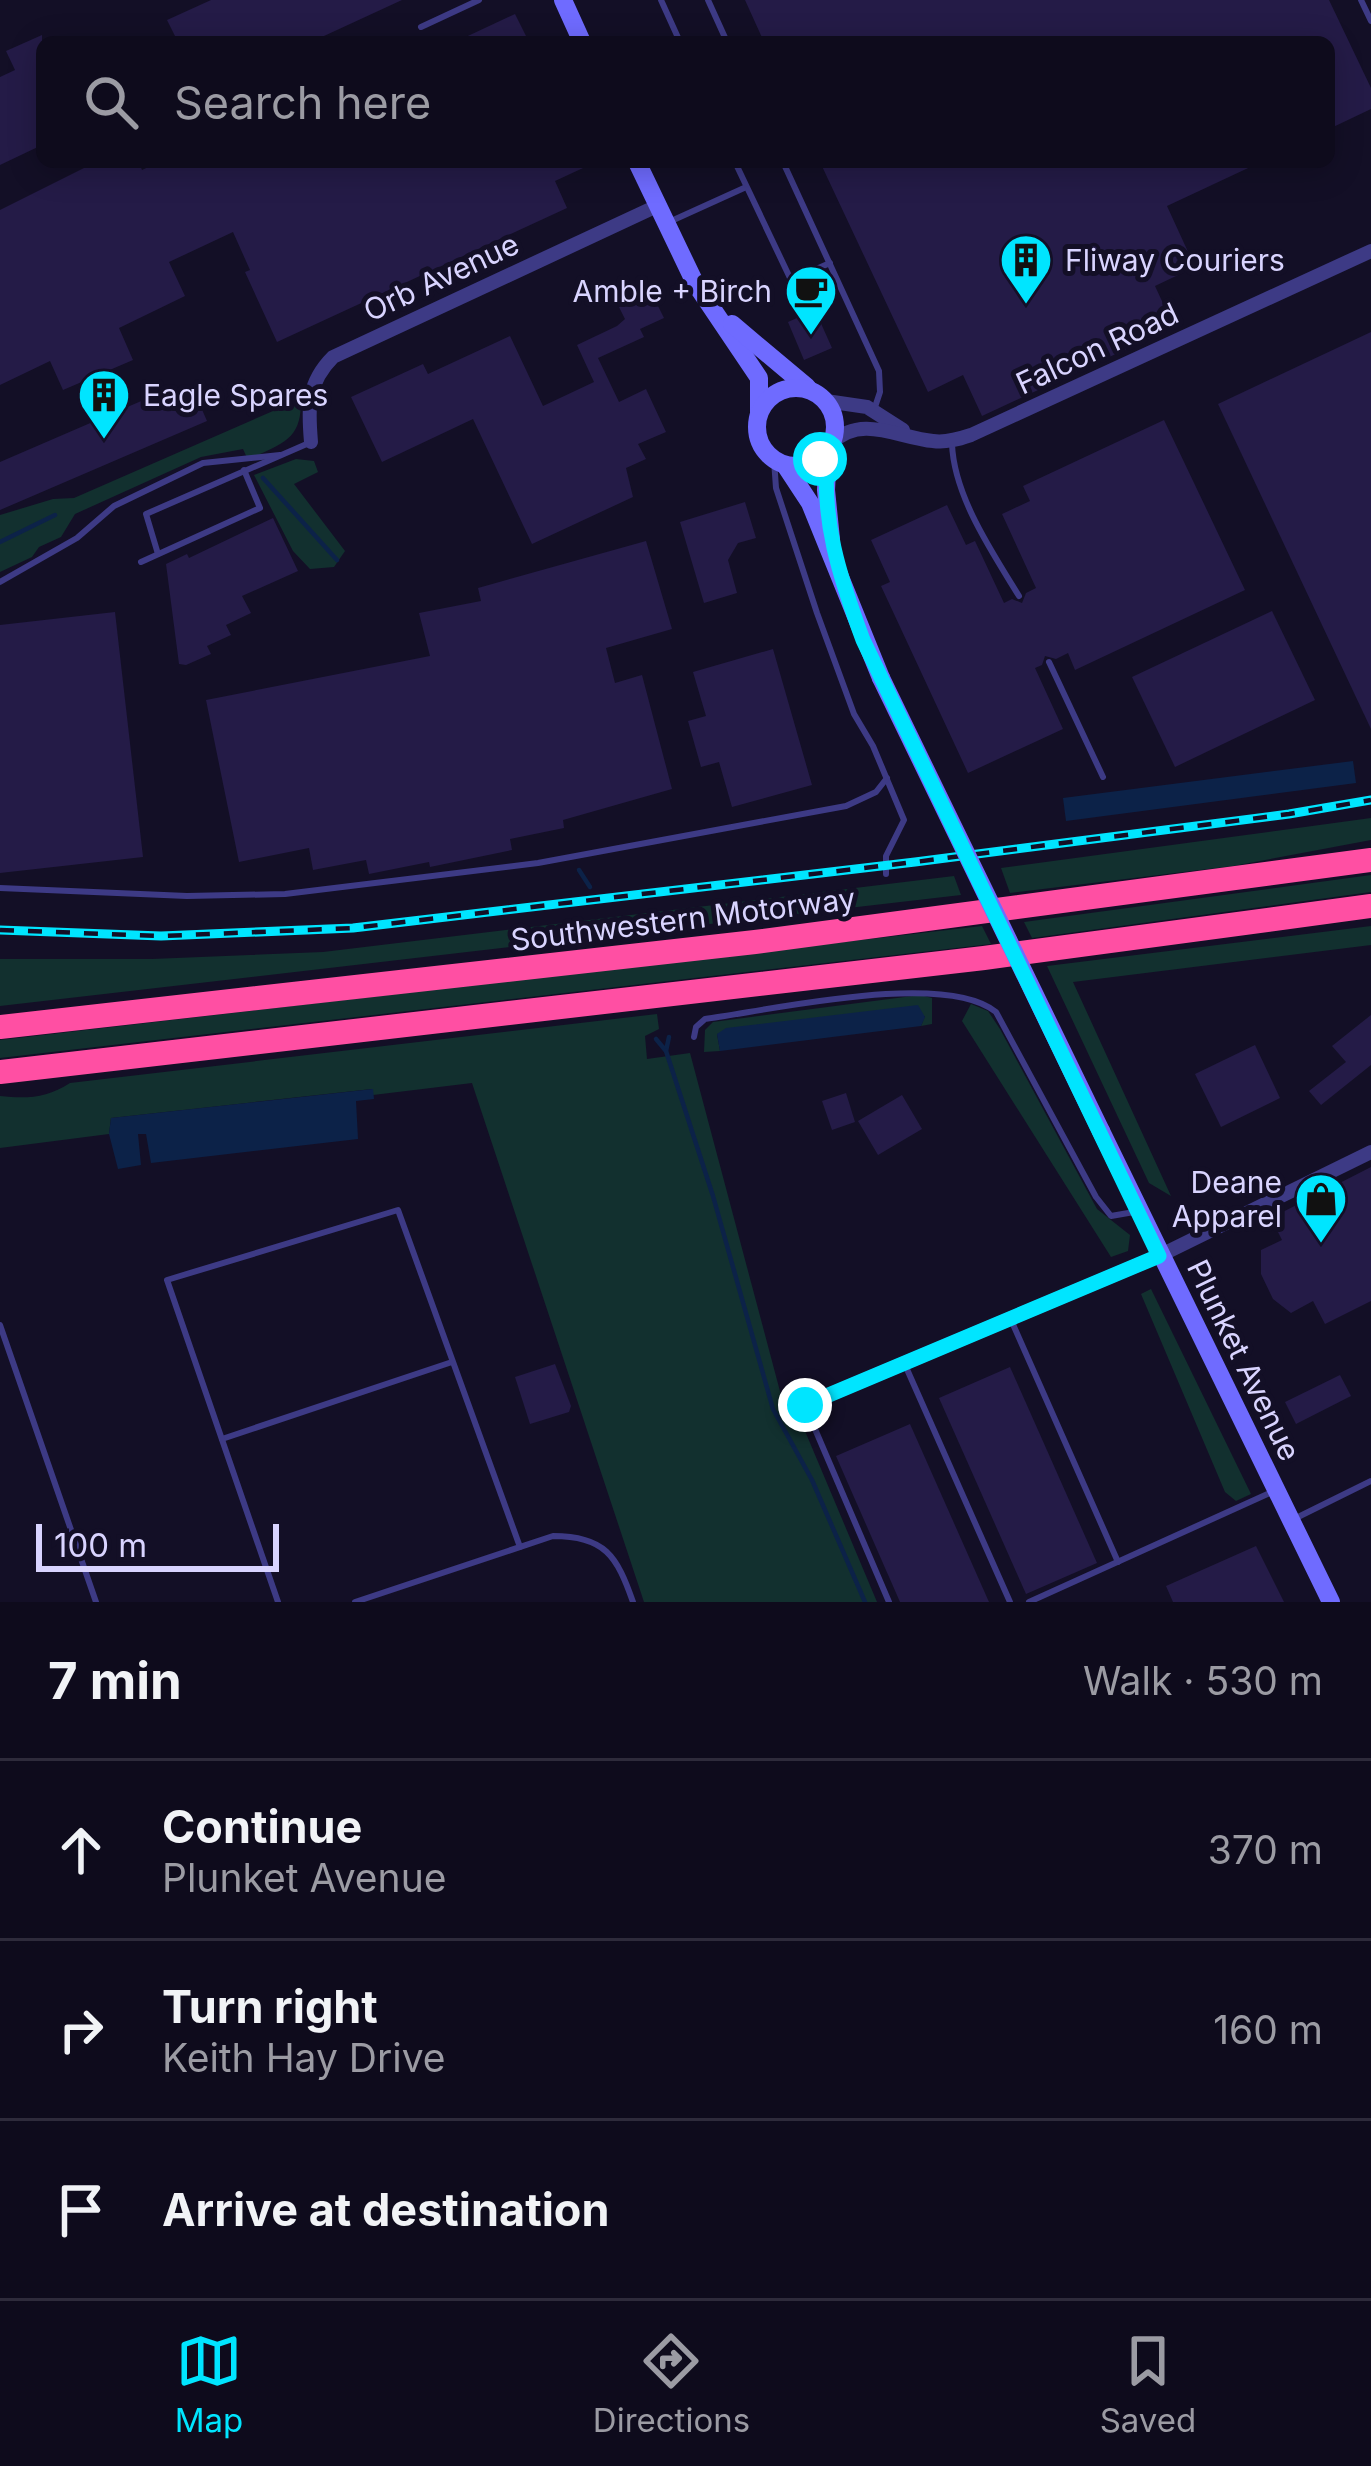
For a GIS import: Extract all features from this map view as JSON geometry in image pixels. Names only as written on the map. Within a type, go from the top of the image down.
[{"type":"highway","name":"Southwestern Motorway","points":[[0,1027],[755,942],[1370,860]]},
{"type":"highway","points":[[0,1072],[914,967],[1371,906]]},
{"type":"main road","points":[[566,1],[580,36]]},
{"type":"main road","points":[[640,168],[694,284],[759,378],[758,439],[779,462],[809,464],[830,447],[836,422],[818,396],[714,309]]},
{"type":"main road","points":[[759,412],[775,393],[798,387],[818,396]]},
{"type":"main road","name":"Plunket Avenue","points":[[830,447],[826,490],[833,556]]},
{"type":"main road","name":"Plunket Avenue","points":[[779,462],[810,503],[881,678],[1331,1602]]},
{"type":"street","name":"Orb Avenue","points":[[311,442],[308,407],[315,376],[333,357],[661,214]]},
{"type":"street","name":"Falcon Road","points":[[830,447],[847,432],[865,429],[928,441],[952,440],[986,429],[1371,251]]},
{"type":"street","name":"Falcon Road","points":[[818,396],[874,410],[907,434]]},
{"type":"street","points":[[805,1405],[1159,1256],[1371,1152]]},
{"type":"lane","points":[[421,27],[479,0]]},
{"type":"lane","points":[[661,0],[677,36]]},
{"type":"lane","points":[[708,0],[724,36]]},
{"type":"lane","points":[[1361,0],[1371,21]]},
{"type":"lane","points":[[737,168],[791,280],[830,263]]},
{"type":"lane","points":[[786,168],[879,371],[880,392],[874,410]]},
{"type":"lane","points":[[661,214],[746,188]]},
{"type":"lane","points":[[952,440],[953,467],[1002,571],[1019,596]]},
{"type":"lane","points":[[158,554],[146,514],[311,442]]},
{"type":"lane","points":[[0,582],[77,538],[114,506],[203,463],[280,455]]},
{"type":"lane","points":[[779,462],[776,488],[805,578],[854,714],[904,820],[886,856],[886,874]]},
{"type":"lane","points":[[141,562],[260,508],[244,470]]},
{"type":"lane","points":[[1049,662],[1103,777]]},
{"type":"lane","points":[[0,888],[187,896],[285,894],[515,866],[845,806],[876,792],[887,778]]},
{"type":"lane","points":[[694,1037],[705,1019],[914,991],[986,1004],[996,1012],[1096,1197],[1112,1216],[1137,1211]]},
{"type":"lane","points":[[278,1602],[167,1280],[398,1210],[520,1547]]},
{"type":"lane","points":[[1010,1319],[1118,1562]]},
{"type":"lane","points":[[0,1324],[96,1602]]},
{"type":"lane","points":[[222,1438],[453,1361]]},
{"type":"lane","points":[[904,1364],[1010,1602]]},
{"type":"lane","points":[[805,1405],[890,1602]]},
{"type":"lane","points":[[1290,1520],[1371,1481]]},
{"type":"lane","points":[[1029,1602],[1276,1491]]},
{"type":"lane","points":[[355,1602],[553,1536],[579,1537],[601,1546],[618,1564],[633,1602]]},
{"type":"green space","points":[[301,387],[300,417],[284,441],[248,460],[243,449],[201,457],[75,514],[61,537],[0,572],[0,515],[53,499],[74,498],[273,411],[285,393]]},
{"type":"green space","points":[[296,459],[314,461],[318,472],[294,484],[345,551],[334,567],[310,569],[293,551],[254,475]]},
{"type":"green space","points":[[1371,818],[1371,840],[1233,866],[1010,893],[1001,868]]},
{"type":"green space","points":[[1371,875],[1371,892],[1032,938],[1024,922]]},
{"type":"green space","points":[[954,876],[961,895],[0,1006],[0,959],[323,952]]},
{"type":"green space","points":[[982,926],[991,944],[0,1058],[0,1040]]},
{"type":"green space","points":[[1371,926],[1371,945],[1073,982],[1171,1196],[1149,1183],[1047,966]]},
{"type":"green space","points":[[920,995],[932,998],[932,1024],[921,1026],[925,1016],[717,1034],[720,1051],[704,1052],[705,1030],[713,1022]]},
{"type":"green space","points":[[971,1004],[988,1011],[1000,1029],[1097,1209],[1130,1235],[1128,1251],[1111,1257],[962,1021]]},
{"type":"green space","points":[[657,1014],[659,1029],[645,1036],[647,1059],[690,1053],[781,1395],[805,1431],[877,1602],[644,1602],[472,1083],[373,1095],[372,1089],[111,1118],[109,1134],[0,1148],[0,1096],[36,1096],[70,1083]]},
{"type":"green space","points":[[1151,1289],[1251,1494],[1236,1501],[1225,1492],[1141,1294]]},
{"type":"water","points":[[1353,761],[1356,783],[1066,821],[1063,798]]},
{"type":"water","points":[[918,1005],[925,1017],[921,1026],[720,1051],[717,1034],[726,1028]]},
{"type":"water","points":[[373,1089],[374,1099],[356,1101],[358,1139],[151,1163],[146,1134],[138,1134],[141,1165],[118,1169],[109,1134],[111,1118]]},
{"type":"building","points":[[211,0],[402,0],[324,36],[175,36],[167,20]]},
{"type":"building","points":[[745,0],[1329,0],[1371,88],[1371,109],[1335,126],[1335,36],[761,36]]},
{"type":"building","points":[[515,14],[526,36],[468,36]]},
{"type":"building","points":[[36,38],[36,148],[0,165],[0,77],[15,70],[6,51]]},
{"type":"building","points":[[84,168],[583,168],[555,181],[567,208],[277,342],[245,272],[250,270],[233,232],[169,262],[185,296],[119,328],[133,360],[63,390],[50,361],[0,385],[0,210]]},
{"type":"building","name":"Fliway Couriers","points":[[823,168],[1248,168],[1167,206],[1195,267],[1155,286],[1174,327],[982,416],[963,375],[928,392]]},
{"type":"building","points":[[651,292],[664,318],[640,329],[644,337],[598,358],[619,402],[646,389],[666,432],[638,444],[646,459],[626,468],[633,497],[532,544],[473,419],[382,462],[351,397],[423,364],[428,374],[510,336],[543,406],[594,382],[577,345],[617,326],[625,319],[619,307]]},
{"type":"building","name":"Amble + Birch","points":[[806,314],[810,323],[819,319],[832,348],[804,360],[788,322]]},
{"type":"building","points":[[1371,332],[1371,729],[1218,404]]},
{"type":"building","name":"Eagle Spares","points":[[176,386],[179,394],[193,389],[207,421],[0,510],[0,462]]},
{"type":"building","points":[[1164,420],[1245,590],[1075,670],[1068,653],[1056,659],[1045,656],[1035,668],[1063,729],[968,773],[881,586],[890,582],[871,540],[947,505],[966,545],[975,541],[1004,603],[1012,599],[1022,603],[1026,593],[1036,588],[1002,514],[1030,501],[1023,486]]},
{"type":"building","points":[[745,502],[756,538],[738,543],[728,560],[737,593],[704,603],[680,522]]},
{"type":"building","points":[[273,518],[298,571],[242,596],[251,613],[226,625],[231,635],[207,646],[211,654],[179,664],[166,564]]},
{"type":"building","points":[[646,541],[672,629],[606,648],[615,683],[642,675],[672,789],[563,820],[564,828],[510,839],[512,850],[430,867],[429,862],[369,874],[366,860],[313,870],[309,848],[239,862],[206,700],[430,656],[419,613],[481,601],[478,588]]},
{"type":"building","points":[[1272,611],[1315,700],[1175,767],[1132,677]]},
{"type":"building","points":[[115,612],[143,857],[0,873],[0,625]]},
{"type":"building","points":[[773,649],[812,785],[732,807],[719,762],[701,767],[688,721],[706,716],[693,672]]},
{"type":"building","points":[[1371,1015],[1371,1065],[1321,1105],[1309,1091],[1346,1062],[1332,1046]]},
{"type":"building","points":[[1255,1045],[1280,1098],[1221,1127],[1195,1074]]},
{"type":"building","points":[[846,1093],[855,1122],[832,1130],[822,1101]]},
{"type":"building","points":[[902,1095],[922,1129],[878,1155],[858,1121]]},
{"type":"building","name":"Deane Apparel","points":[[1371,1167],[1371,1301],[1325,1324],[1313,1301],[1291,1313],[1273,1299],[1261,1274],[1261,1250],[1282,1240],[1271,1218]]},
{"type":"building","points":[[555,1364],[569,1412],[530,1424],[515,1377]]},
{"type":"building","points":[[1010,1367],[1097,1563],[1026,1594],[939,1398]]},
{"type":"building","points":[[1340,1375],[1351,1396],[1296,1424],[1285,1402]]},
{"type":"building","points":[[910,1424],[989,1602],[900,1602],[836,1456]]},
{"type":"building","points":[[1256,1546],[1284,1602],[1173,1602],[1166,1586]]},
{"type":"waterway","points":[[263,478],[337,560]]},
{"type":"waterway","points":[[0,542],[55,515]]},
{"type":"waterway","points":[[579,870],[590,887]]},
{"type":"waterway","points":[[656,1039],[666,1051],[669,1037]]},
{"type":"waterway","points":[[666,1051],[773,1409],[812,1480],[865,1602]]},
{"type":"railway","points":[[0,930],[161,936],[353,928],[915,862],[1371,800]]},
{"type":"place","name":"Fliway Couriers","points":[[1026,306]]},
{"type":"place","name":"Amble + Birch","points":[[811,337]]},
{"type":"place","name":"Eagle Spares","points":[[104,441]]},
{"type":"place","name":"Deane Apparel","points":[[1321,1245]]},
{"type":"route","points":[[805,1405],[1159,1256],[863,640],[833,556],[826,490],[828,450],[820,459]]}]
